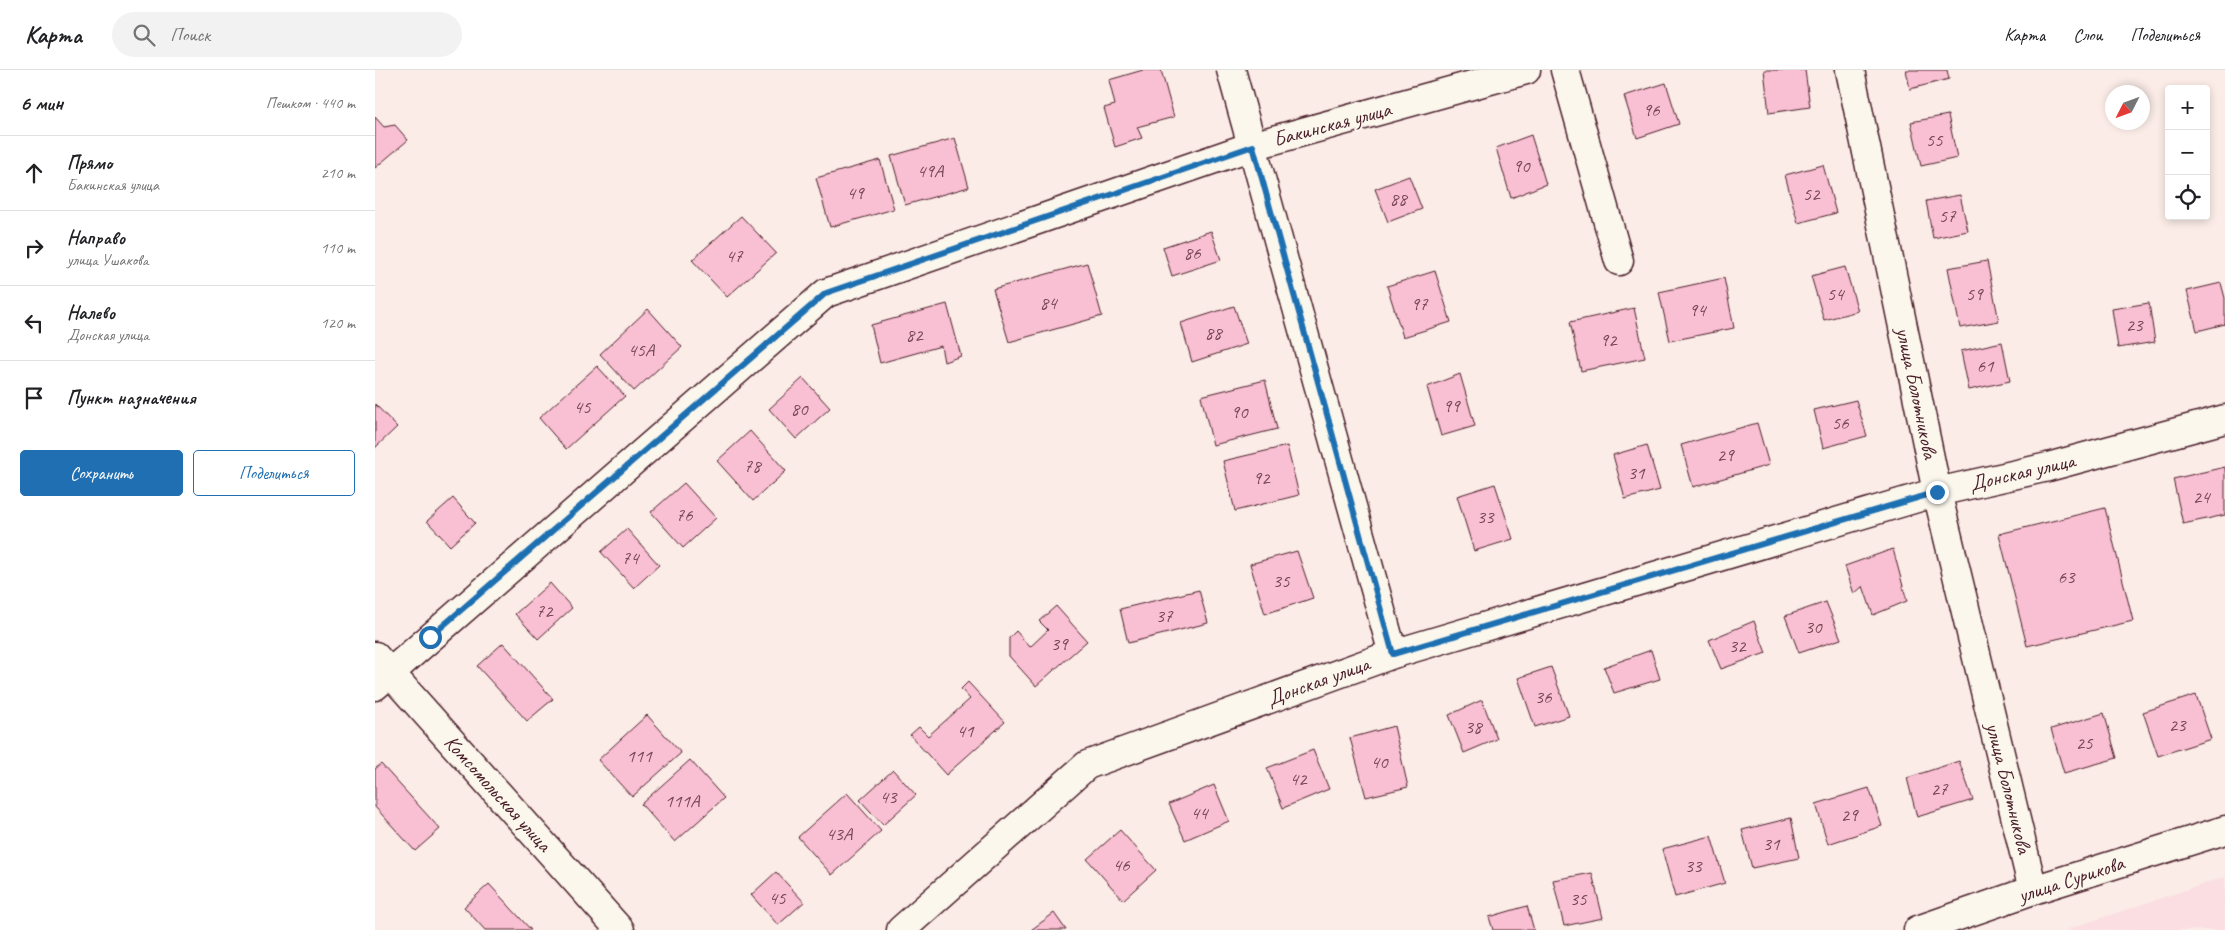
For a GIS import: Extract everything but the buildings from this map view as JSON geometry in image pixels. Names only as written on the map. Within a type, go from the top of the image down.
[{"type":"street","points":[[1231,70],[1393,654]]},
{"type":"street","name":"Бакинская улица","points":[[380,672],[826,293],[1253,146],[1526,70]]},
{"type":"street","points":[[1565,70],[1619,261]]},
{"type":"street","name":"улица Болотникова","points":[[1851,70],[1937,492],[2033,890]]},
{"type":"street","name":"Донская улица","points":[[901,930],[1087,765],[1393,654],[1937,492],[2048,468],[2225,419]]},
{"type":"street","name":"Комсомольская улица","points":[[380,672],[620,930]]},
{"type":"street","name":"улица Сурикова","points":[[1918,930],[2033,890],[2225,830]]},
{"type":"shaded area","points":[[2225,877],[2225,930],[2065,930]]},
{"type":"route","points":[[430,637],[826,293],[1253,146],[1393,654],[1937,492]]}]
